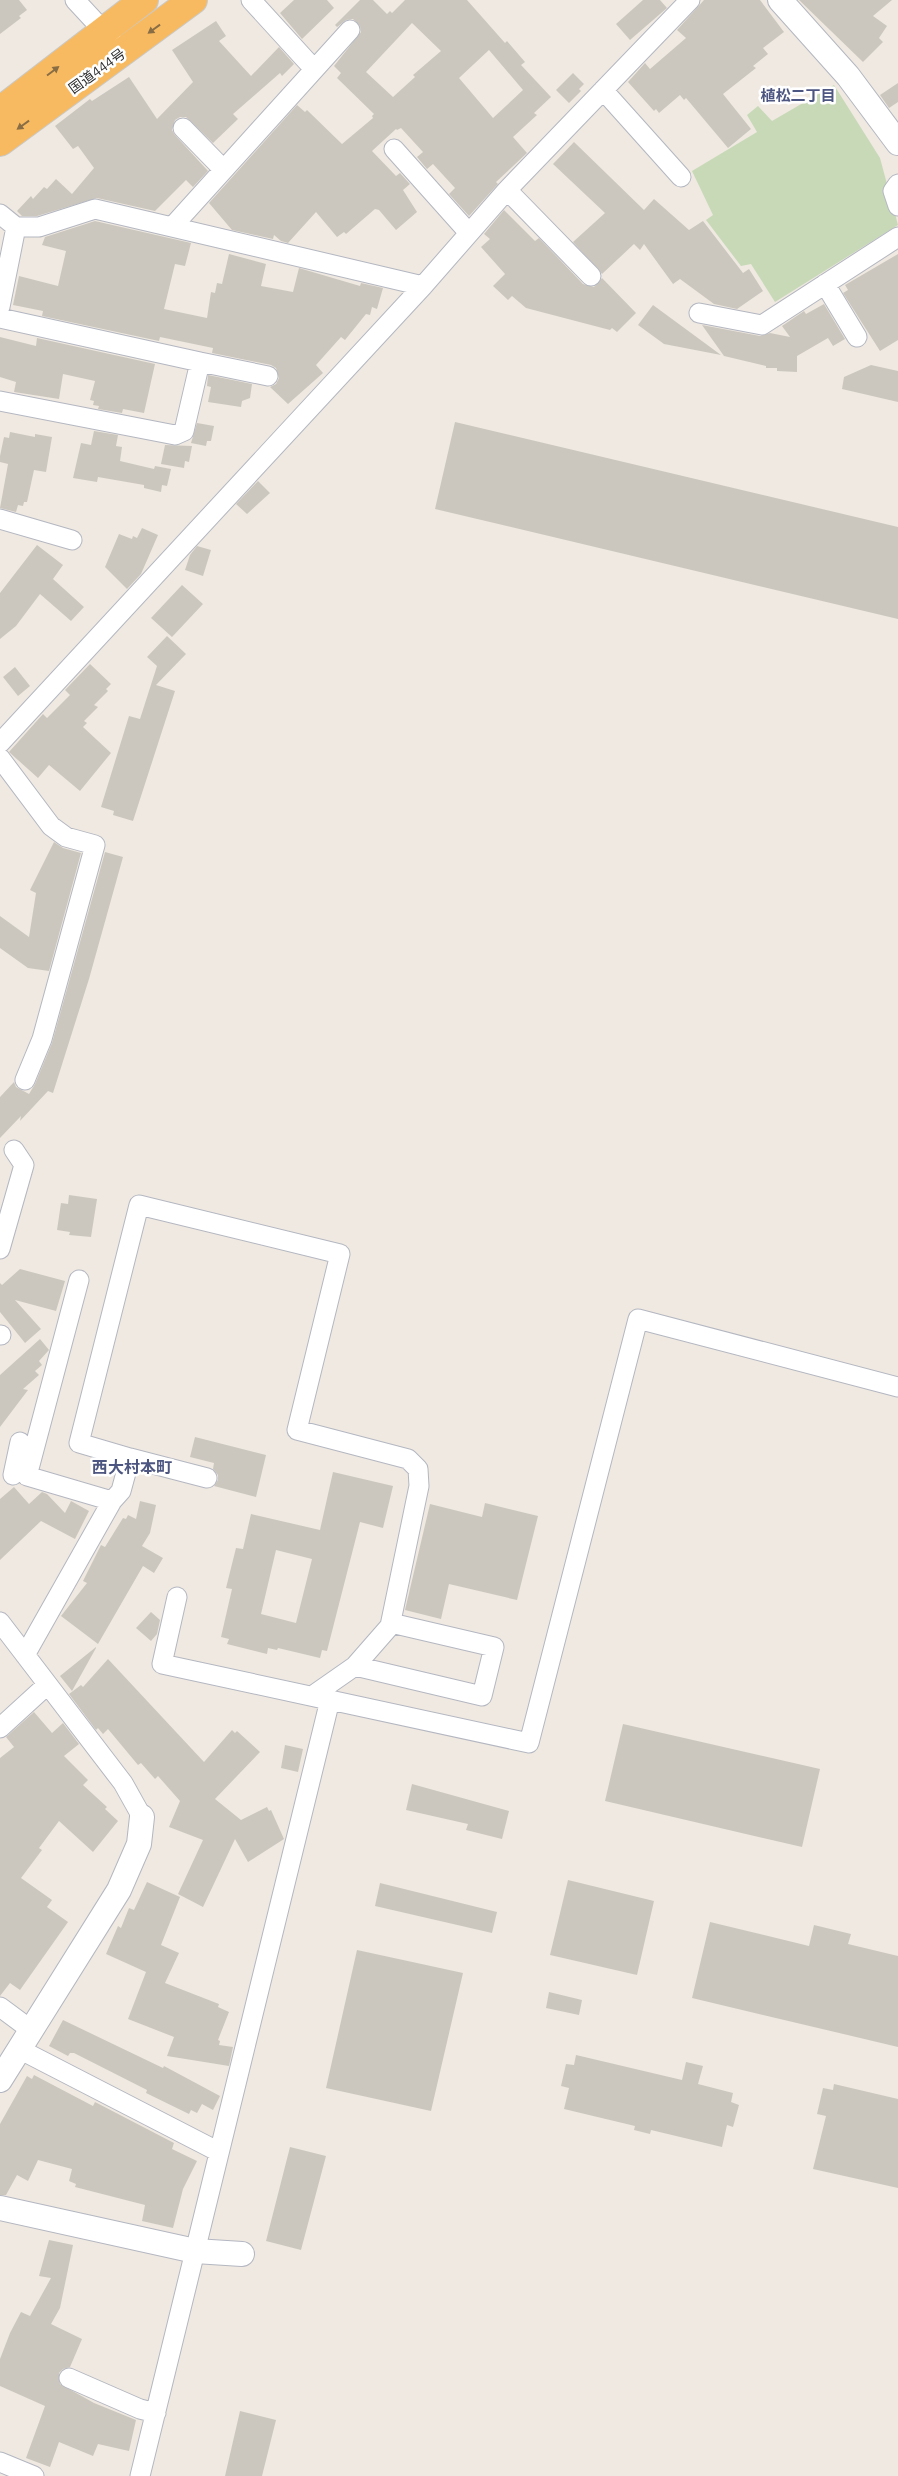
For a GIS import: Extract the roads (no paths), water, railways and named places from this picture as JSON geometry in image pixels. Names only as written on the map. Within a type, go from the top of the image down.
[{"type":"highway","name":"国道444号","points":[[0,111],[144,0]]},
{"type":"highway","name":"国道444号","points":[[0,142],[193,0]]},
{"type":"street","points":[[75,0],[122,52]]},
{"type":"street","points":[[251,0],[314,69]]},
{"type":"street","points":[[1,738],[423,286],[508,190],[690,0]]},
{"type":"street","points":[[780,0],[848,76],[898,143]]},
{"type":"street","points":[[172,227],[350,30]]},
{"type":"street","points":[[603,90],[681,177]]},
{"type":"street","points":[[183,128],[223,169]]},
{"type":"street","points":[[394,149],[469,233]]},
{"type":"street","points":[[898,184],[893,190],[898,206]]},
{"type":"street","points":[[508,190],[591,276]]},
{"type":"street","points":[[0,214],[16,227],[39,227],[95,209],[423,286]]},
{"type":"street","points":[[0,307],[16,227]]},
{"type":"street","points":[[699,313],[762,325],[898,238]]},
{"type":"street","points":[[825,284],[857,336]]},
{"type":"street","points":[[0,318],[268,376]]},
{"type":"street","points":[[0,401],[175,435],[184,431],[200,362]]},
{"type":"street","points":[[0,519],[72,540]]},
{"type":"street","points":[[0,758],[51,826],[66,837],[95,845],[42,1039],[25,1080]]},
{"type":"street","points":[[0,1250],[3,1226],[24,1165],[14,1150]]},
{"type":"street","points":[[140,2476],[219,2152],[321,1698],[355,1666],[391,1623],[419,1486],[418,1469],[408,1459],[297,1430],[340,1254],[139,1205],[79,1443],[207,1478]]},
{"type":"street","points":[[13,1479],[79,1280]]},
{"type":"street","points":[[177,1597],[162,1664],[529,1743],[638,1319],[898,1387]]},
{"type":"street","points":[[13,1479],[20,1442]]},
{"type":"street","points":[[24,1655],[112,1501],[121,1491],[130,1458]]},
{"type":"street","points":[[13,1479],[112,1501]]},
{"type":"street","points":[[0,1622],[123,1783],[142,1817],[139,1844],[119,1890],[0,2080]]},
{"type":"street","points":[[355,1666],[482,1696],[494,1647],[391,1623]]},
{"type":"street","points":[[0,1728],[47,1685]]},
{"type":"street","points":[[0,2008],[25,2039],[219,2152]]},
{"type":"street","points":[[0,2208],[194,2251],[242,2254]]},
{"type":"street","points":[[69,2378],[140,2409],[156,2413]]},
{"type":"street","points":[[0,2462],[34,2476]]},
{"type":"district","name":"植松二丁目","points":[[798,96]]},
{"type":"district","name":"西大村本町","points":[[132,1467]]}]
